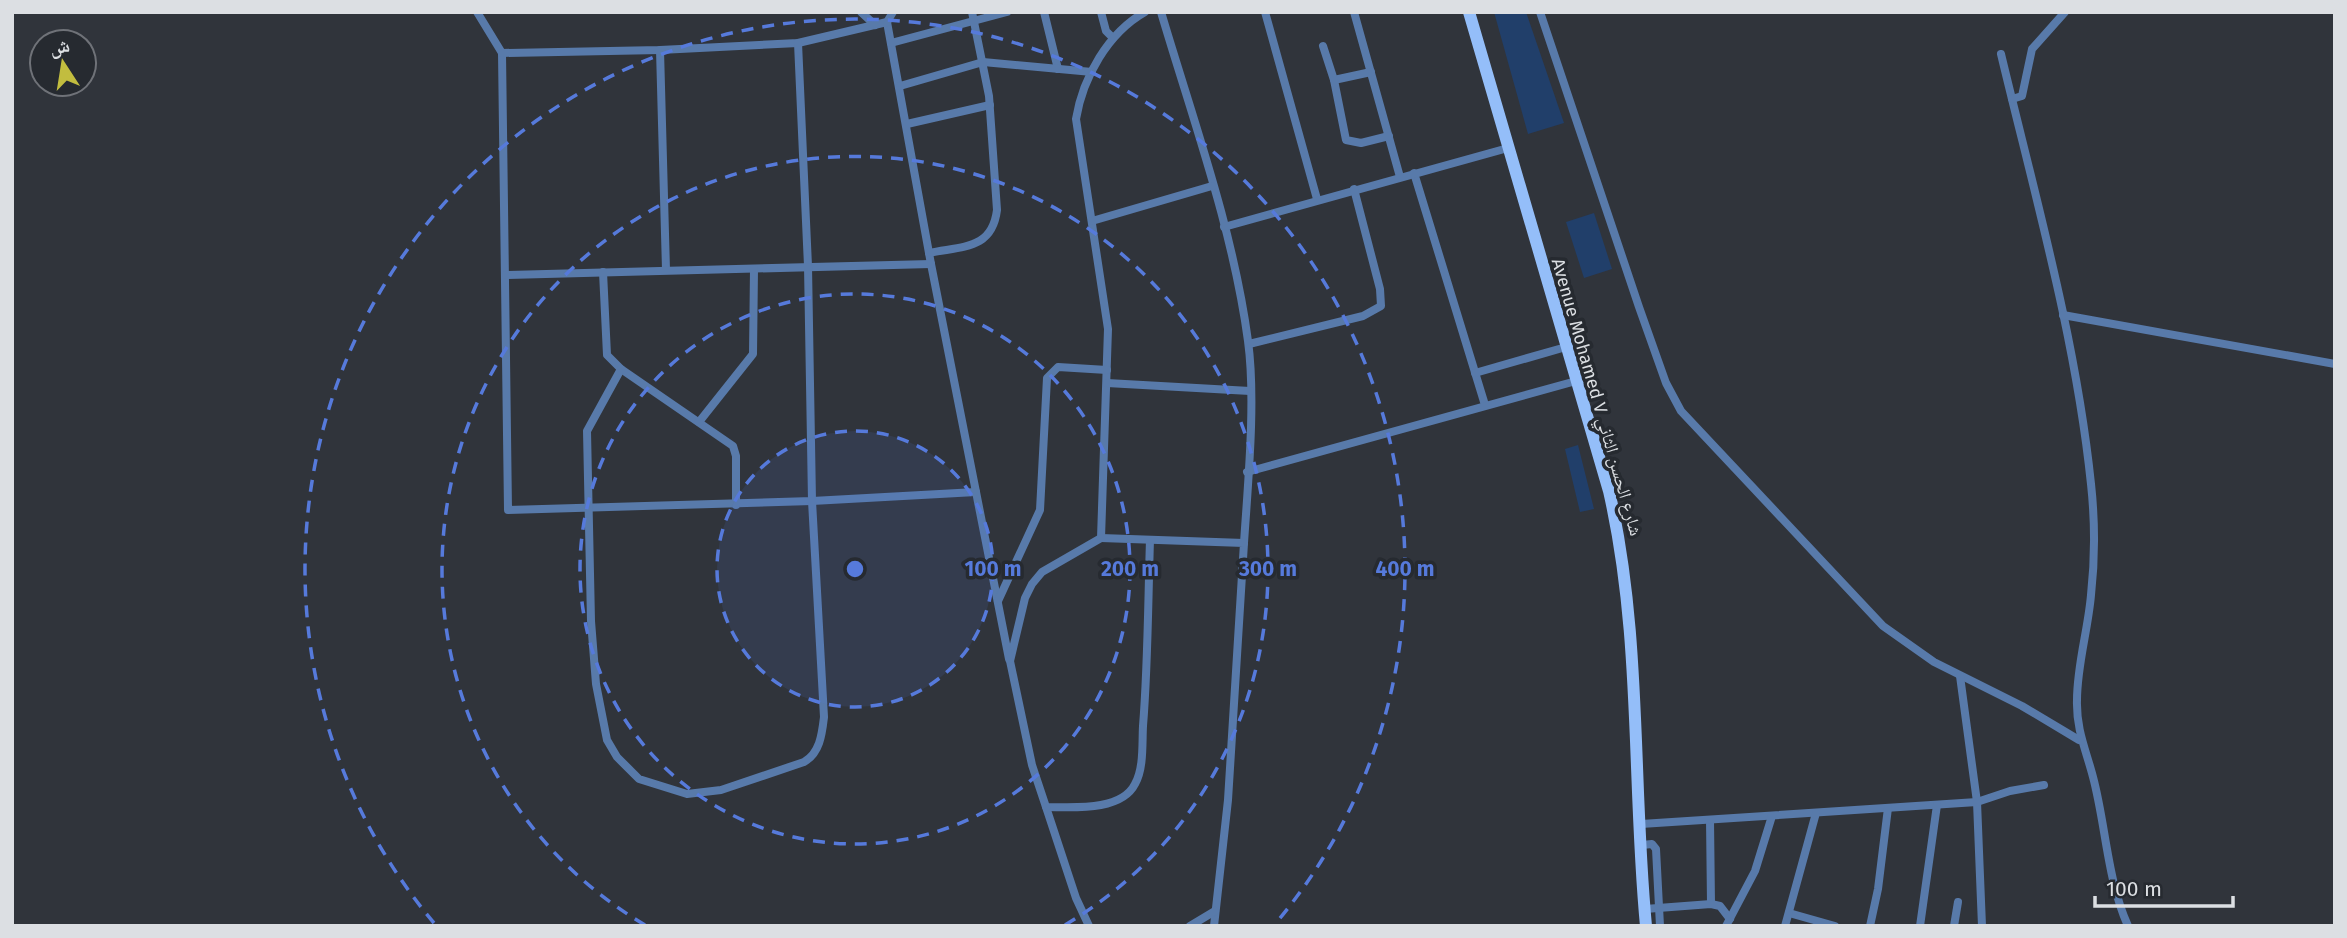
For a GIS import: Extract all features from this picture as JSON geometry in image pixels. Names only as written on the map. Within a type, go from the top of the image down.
[{"type":"main road","name":"Avenue Mohamed V شارع الحسن الثاني","points":[[1469,12],[1609,491],[1625,566],[1631,619],[1646,926]]},
{"type":"street","points":[[477,12],[502,53],[508,510],[736,505],[976,492]]},
{"type":"street","points":[[861,12],[875,25]]},
{"type":"street","points":[[893,12],[887,22],[930,264],[1032,765],[1076,898],[1089,926]]},
{"type":"street","points":[[891,43],[973,17],[1007,12]]},
{"type":"street","points":[[1044,12],[1058,69]]},
{"type":"street","points":[[1101,12],[1106,31],[1113,38]]},
{"type":"street","points":[[1101,538],[1107,313],[1076,119],[1092,72],[1113,38],[1145,12]]},
{"type":"street","points":[[1161,12],[1224,227],[1240,288],[1249,344],[1250,391],[1244,543],[1228,800],[1214,926]]},
{"type":"street","points":[[1265,12],[1317,199]]},
{"type":"street","points":[[1354,12],[1401,177]]},
{"type":"street","points":[[1540,12],[1639,307],[1666,383],[1681,411],[1883,626],[1934,662],[2022,706],[2080,740]]},
{"type":"street","points":[[2012,99],[2022,96],[2025,89],[2027,60],[2032,49],[2064,12]]},
{"type":"street","points":[[929,253],[982,242],[995,225],[990,105],[973,17]]},
{"type":"street","points":[[502,53],[660,50],[798,43],[887,22]]},
{"type":"street","points":[[621,369],[587,430],[587,509],[596,684],[607,740],[617,757],[639,779],[687,794],[721,790],[804,762],[812,757],[819,746],[824,702],[812,502],[808,266],[798,43]]},
{"type":"street","points":[[1323,46],[1334,80],[1346,140],[1361,142],[1389,136]]},
{"type":"street","points":[[660,50],[666,270]]},
{"type":"street","points":[[2001,54],[2063,315],[2086,444],[2094,538],[2092,594],[2078,681],[2080,740],[2093,776],[2116,897],[2128,926]]},
{"type":"street","points":[[900,86],[983,62],[1092,72]]},
{"type":"street","points":[[1334,80],[1371,72]]},
{"type":"street","points":[[907,124],[990,105]]},
{"type":"street","points":[[1224,227],[1508,148]]},
{"type":"street","points":[[1414,173],[1485,405]]},
{"type":"street","points":[[1092,221],[1212,186]]},
{"type":"street","points":[[1249,344],[1328,326],[1374,312],[1381,306],[1380,289],[1354,189]]},
{"type":"street","points":[[506,275],[930,264]]},
{"type":"street","points":[[699,422],[753,354],[754,269]]},
{"type":"street","points":[[603,272],[607,355],[621,369],[735,450],[736,505]]},
{"type":"street","points":[[2063,315],[2335,364]]},
{"type":"street","points":[[1475,373],[1566,347]]},
{"type":"street","points":[[998,601],[1040,510],[1047,378],[1058,367],[1107,370]]},
{"type":"street","points":[[1247,472],[1576,381]]},
{"type":"street","points":[[1107,383],[1250,391]]},
{"type":"street","points":[[1010,661],[1025,598],[1032,584],[1042,572],[1101,538],[1244,543]]},
{"type":"street","points":[[1046,807],[1100,805],[1119,799],[1135,785],[1141,760],[1145,706],[1150,540]]},
{"type":"street","points":[[1960,676],[1978,802],[1982,926]]},
{"type":"street","points":[[1641,824],[1978,802],[2010,791],[2044,785]]},
{"type":"street","points":[[1920,926],[1937,805]]},
{"type":"street","points":[[1870,926],[1878,889],[1888,808]]},
{"type":"street","points":[[1785,926],[1816,813]]},
{"type":"street","points":[[1728,922],[1755,871],[1772,816]]},
{"type":"street","points":[[1710,820],[1711,904]]},
{"type":"street","points":[[1642,845],[1651,844],[1656,849],[1660,926]]},
{"type":"street","points":[[1954,926],[1958,902]]},
{"type":"street","points":[[1645,909],[1711,904],[1720,906],[1728,922]]},
{"type":"street","points":[[1191,926],[1216,911]]},
{"type":"street","points":[[1789,913],[1835,926]]},
{"type":"shaded area","points":[[1494,12],[1526,12],[1564,123],[1528,134]]},
{"type":"shaded area","points":[[1594,213],[1612,269],[1584,278],[1566,222]]},
{"type":"shaded area","points":[[1578,445],[1594,509],[1580,512],[1565,449]]}]
